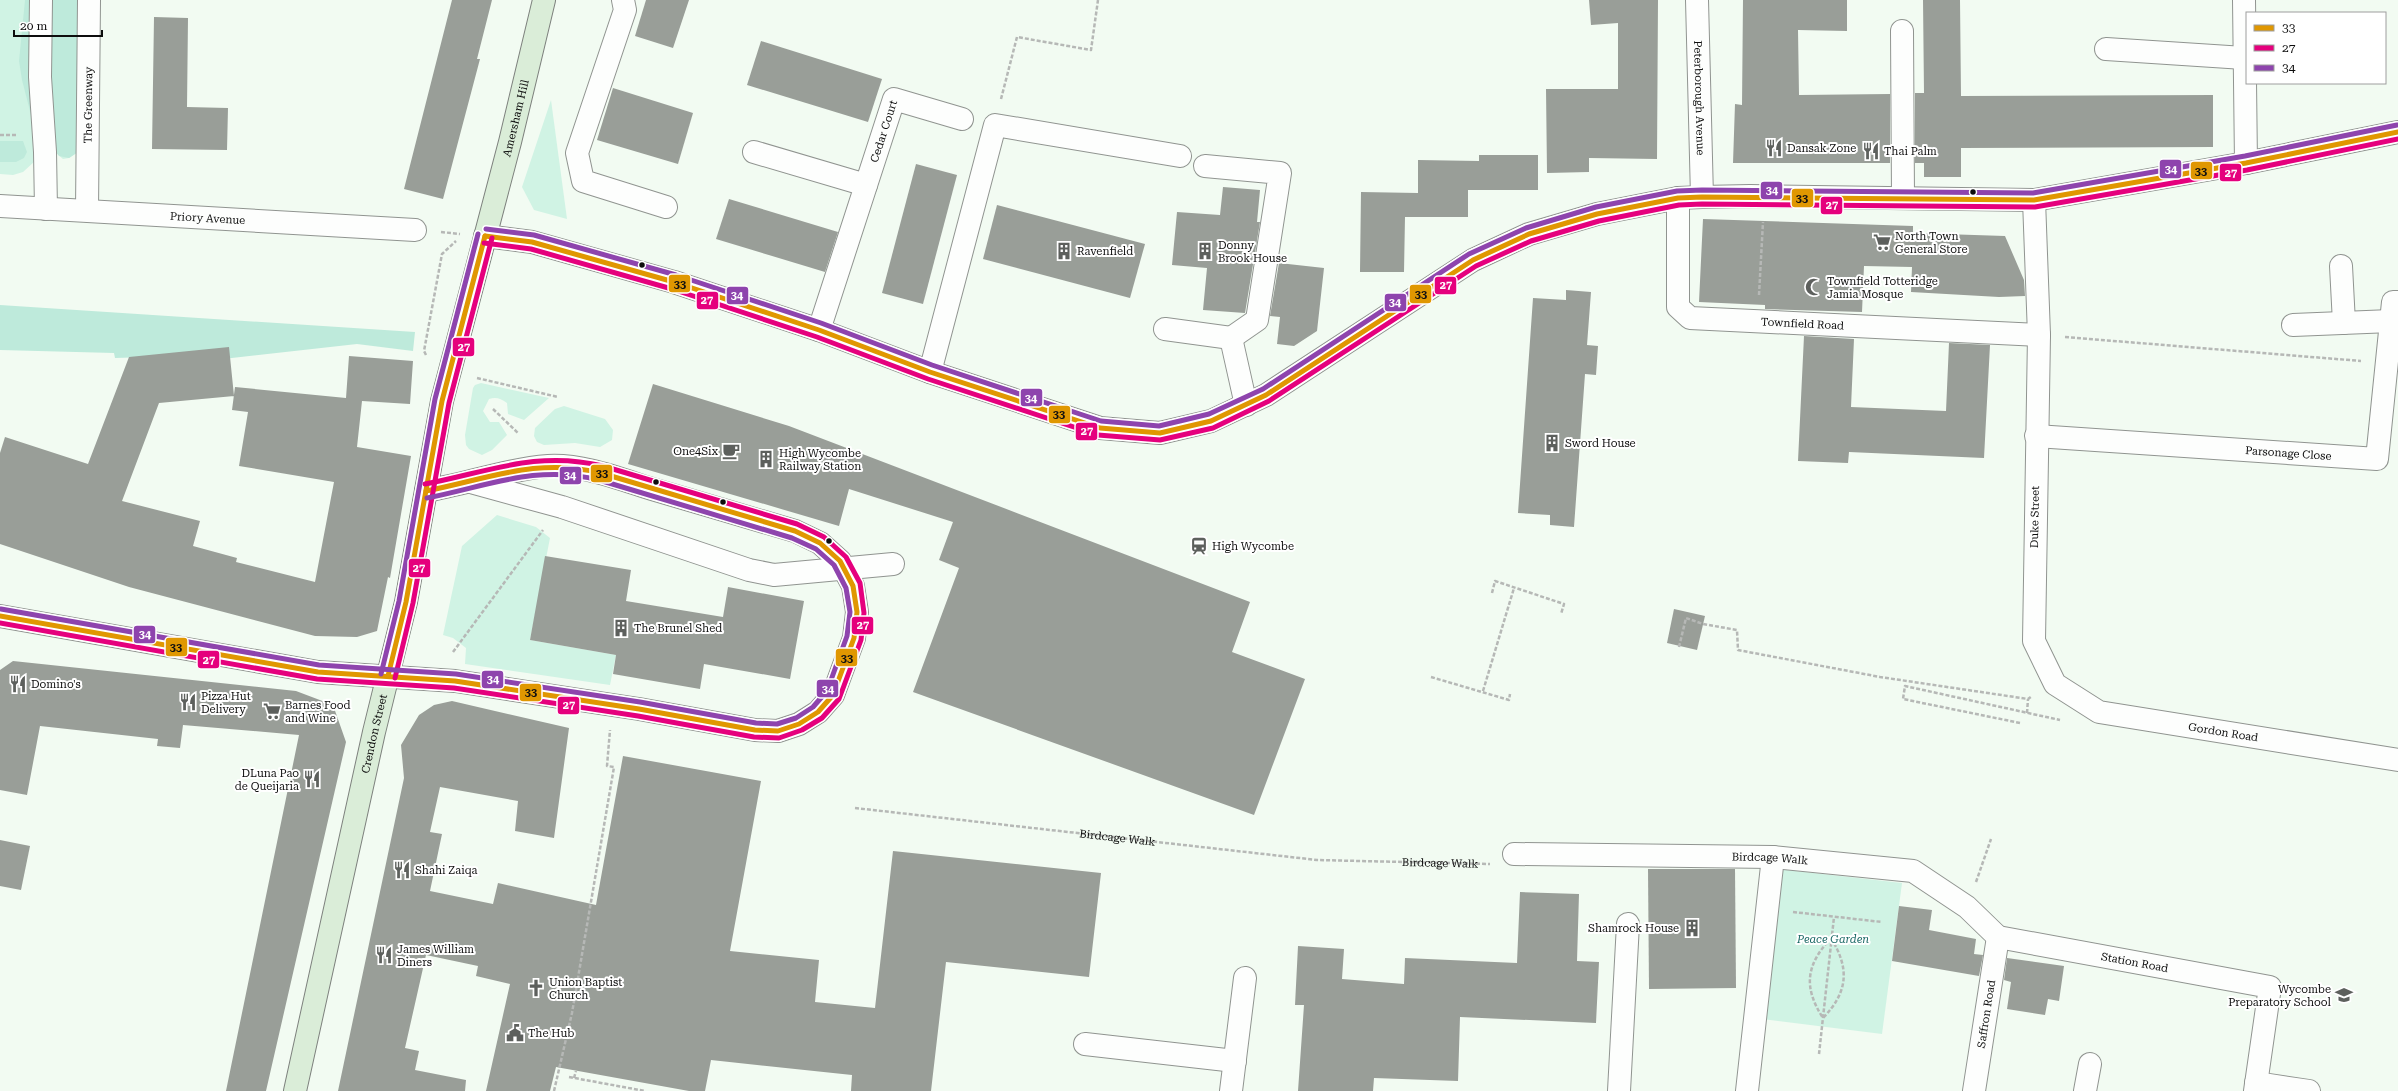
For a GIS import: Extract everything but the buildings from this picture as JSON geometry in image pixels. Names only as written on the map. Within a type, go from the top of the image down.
[{"type":"main road","name":"Amersham Hill","points":[[485,236],[544,0]]},
{"type":"main road","name":"Crendon Street","points":[[295,1091],[374,732],[406,602],[449,370],[485,236]]},
{"type":"street","points":[[41,0],[40,77],[45,152],[46,209]]},
{"type":"street","name":"The Greenway","points":[[87,210],[89,0]]},
{"type":"street","points":[[623,0],[625,10],[577,153],[584,181],[666,207]]},
{"type":"street","name":"Peterborough Avenue","points":[[1698,0],[1702,197]]},
{"type":"street","points":[[2244,0],[2246,163]]},
{"type":"street","points":[[1902,31],[1903,198]]},
{"type":"street","points":[[2106,49],[2244,58]]},
{"type":"street","name":"Cedar Court","points":[[819,330],[894,99],[962,119]]},
{"type":"street","points":[[930,372],[995,125],[1180,156]]},
{"type":"street","points":[[485,236],[532,242],[674,282],[819,330],[930,372],[1100,428],[1160,433],[1211,421],[1266,395],[1473,260],[1529,234],[1597,214],[1678,198],[1702,197],[1764,196],[2034,200],[2246,163],[2398,132]]},
{"type":"street","points":[[754,152],[866,186]]},
{"type":"street","points":[[1165,329],[1231,338],[1257,320],[1280,173],[1205,166]]},
{"type":"street","name":"Townfield Road","points":[[1678,198],[1678,307],[1690,318],[2040,335]]},
{"type":"street","name":"Duke Street","points":[[2034,200],[2040,335],[2036,436],[2034,641],[2055,684]]},
{"type":"street","name":"Priory Avenue","points":[[0,206],[414,230]]},
{"type":"street","points":[[2341,266],[2344,323]]},
{"type":"street","points":[[2293,324],[2344,323],[2394,311]]},
{"type":"street","name":"Parsonage Close","points":[[2036,436],[2377,459],[2394,311]]},
{"type":"street","points":[[1231,338],[1246,405]]},
{"type":"street","points":[[0,616],[318,672],[342,675],[388,676],[456,681],[639,709],[755,730],[778,731],[799,724],[818,712],[833,695],[854,638],[858,612],[853,586],[840,561],[820,543],[795,531],[608,475],[566,467],[548,466],[495,475],[472,482],[426,491]]},
{"type":"street","points":[[472,482],[562,507],[750,570],[774,575],[893,564]]},
{"type":"street","name":"Gordon Road","points":[[2055,684],[2099,712],[2398,760]]},
{"type":"street","name":"Birdcage Walk","points":[[1514,854],[1773,856],[1913,872],[1967,908],[1998,936]]},
{"type":"street","points":[[1747,1091],[1773,856]]},
{"type":"street","points":[[1619,1091],[1628,924]]},
{"type":"street","name":"Station Road","points":[[1998,936],[2270,987],[2256,1087]]},
{"type":"street","name":"Saffron Road","points":[[1974,1091],[1998,936]]},
{"type":"street","points":[[1231,1091],[1245,978]]},
{"type":"street","points":[[1085,1044],[1235,1061]]},
{"type":"street","points":[[2086,1091],[2090,1064]]},
{"type":"street","points":[[2256,1087],[2309,1091]]},
{"type":"path","points":[[995,125],[1018,37],[1091,50],[1098,0]]},
{"type":"path","points":[[1760,283],[1764,196]]},
{"type":"path","points":[[424,351],[442,254],[463,234]]},
{"type":"path","points":[[2040,335],[2387,364]]},
{"type":"path","points":[[477,378],[558,397]]},
{"type":"path","points":[[493,409],[518,433]]},
{"type":"path","points":[[453,652],[546,527]]},
{"type":"path","points":[[1492,593],[1495,581],[1564,604],[1561,614]]},
{"type":"path","points":[[1483,691],[1514,588]]},
{"type":"path","points":[[1679,647],[1686,618],[1703,624],[1737,630],[1738,650],[1880,677],[2028,699],[2027,713],[1905,686],[1903,699],[2020,723]]},
{"type":"path","points":[[1431,677],[1483,691],[1508,700],[1510,694]]},
{"type":"path","points":[[554,1091],[573,1005],[614,767],[607,766],[610,730]]},
{"type":"path","name":"Birdcage Walk","points":[[855,808],[1317,860],[1506,864],[1514,854]]},
{"type":"path","points":[[1967,908],[1991,839]]},
{"type":"path","points":[[1768,909],[1882,922]]},
{"type":"path","points":[[1819,1054],[1834,917]]},
{"type":"path","points":[[1823,1018],[1813,1003],[1810,980],[1811,968],[1819,952],[1831,938]]},
{"type":"path","points":[[1823,1018],[1835,1006],[1843,989],[1845,971],[1841,954],[1831,938]]},
{"type":"path","points":[[574,1078],[576,1071]]},
{"type":"path","points":[[569,1077],[645,1091]]},
{"type":"green space","points":[[0,0],[81,0],[78,152],[69,158],[63,159],[55,152],[35,161],[23,172],[13,175],[0,174]]},
{"type":"green space","points":[[25,0],[81,0],[78,152],[69,158],[59,156],[32,119],[22,80],[19,61]]},
{"type":"green space","points":[[551,100],[567,219],[534,210],[522,187]]},
{"type":"green space","points":[[0,141],[23,141],[27,152],[24,158],[16,162],[0,162]]},
{"type":"green space","points":[[0,305],[415,332],[413,351],[357,344],[223,359],[215,355],[115,358],[114,353],[0,350]]},
{"type":"green space","points":[[481,383],[549,398],[524,420],[508,414],[507,403],[505,401],[498,398],[489,399],[483,411],[490,422],[499,422],[507,435],[492,450],[482,455],[469,449],[466,445],[465,435],[473,388],[475,385]]},
{"type":"green space","points":[[564,406],[605,419],[613,430],[612,440],[600,447],[575,443],[544,445],[537,442],[534,436],[535,428],[555,409]]},
{"type":"green space","points":[[497,515],[536,527],[550,538],[530,640],[616,655],[610,685],[465,664],[466,648],[453,638],[443,635],[462,546]]},
{"type":"green space","name":"Peace Garden","points":[[1777,869],[1902,883],[1882,1034],[1762,1019]]},
{"type":"transit line","name":"34","points":[[486,229],[534,235],[676,275],[821,323],[932,365],[1101,421],[1159,426],[1209,414],[1263,389],[1469,254],[1526,228],[1596,207],[1677,191],[1702,190],[2033,193],[2245,156],[2397,125]]},
{"type":"transit line","name":"33","points":[[485,236],[532,242],[674,282],[819,330],[930,372],[1100,428],[1160,433],[1211,421],[1266,395],[1473,260],[1529,234],[1597,214],[1678,198],[1702,197],[2034,200],[2246,163],[2398,132]]},
{"type":"transit line","name":"27","points":[[484,243],[531,249],[672,289],[817,337],[928,379],[1098,435],[1160,440],[1213,428],[1269,401],[1476,266],[1531,241],[1599,221],[1679,205],[1702,204],[2035,207],[2247,170],[2398,139]]},
{"type":"transit line","name":"34","points":[[381,674],[399,601],[435,399],[478,234]]},
{"type":"transit line","name":"33","points":[[388,676],[406,602],[442,401],[485,236]]},
{"type":"transit line","name":"27","points":[[395,678],[413,603],[449,403],[492,238]]},
{"type":"transit line","name":"27","points":[[0,623],[317,679],[454,688],[638,716],[754,737],[779,738],[802,730],[822,718],[839,699],[861,640],[864,613],[860,583],[846,557],[824,537],[797,524],[603,466],[579,462],[556,460],[513,464],[425,484]]},
{"type":"transit line","name":"33","points":[[0,616],[318,672],[455,681],[639,709],[755,730],[778,731],[799,724],[818,712],[833,695],[854,638],[857,612],[853,586],[840,561],[820,543],[795,531],[601,473],[578,469],[555,467],[534,468],[426,491]]},
{"type":"transit line","name":"34","points":[[1,609],[319,665],[456,674],[640,702],[756,723],[777,724],[796,718],[813,707],[827,691],[847,636],[850,612],[846,588],[834,565],[816,549],[792,538],[599,480],[576,476],[555,474],[513,478],[427,498]]},
{"type":"place","name":"Dansak Zone","points":[[1774,148]]},
{"type":"place","name":"Thai Palm","points":[[1871,151]]},
{"type":"place","name":"North Town General Store","points":[[1882,242]]},
{"type":"place","name":"Ravenfield","points":[[1064,251]]},
{"type":"place","name":"Donny Brook House","points":[[1205,251]]},
{"type":"place","name":"Townfield Totteridge Jamia Mosque","points":[[1814,287]]},
{"type":"place","name":"Sword House","points":[[1552,443]]},
{"type":"place","name":"One4Six","points":[[731,451]]},
{"type":"place","name":"High Wycombe Railway Station","points":[[766,459]]},
{"type":"place","name":"High Wycombe","points":[[1199,546]]},
{"type":"place","name":"The Brunel Shed","points":[[621,628]]},
{"type":"place","name":"Domino's","points":[[18,684]]},
{"type":"place","name":"Pizza Hut Delivery","points":[[188,702]]},
{"type":"place","name":"Barnes Food and Wine","points":[[272,711]]},
{"type":"place","name":"DLuna Pao de Queijaria","points":[[312,779]]},
{"type":"place","name":"Shahi Zaiqa","points":[[402,870]]},
{"type":"place","name":"Shamrock House","points":[[1692,928]]},
{"type":"place","name":"James William Diners","points":[[384,955]]},
{"type":"place","name":"Union Baptist Church","points":[[536,988]]},
{"type":"place","name":"Wycombe Preparatory School","points":[[2344,995]]},
{"type":"place","name":"The Hub","points":[[515,1033]]}]
